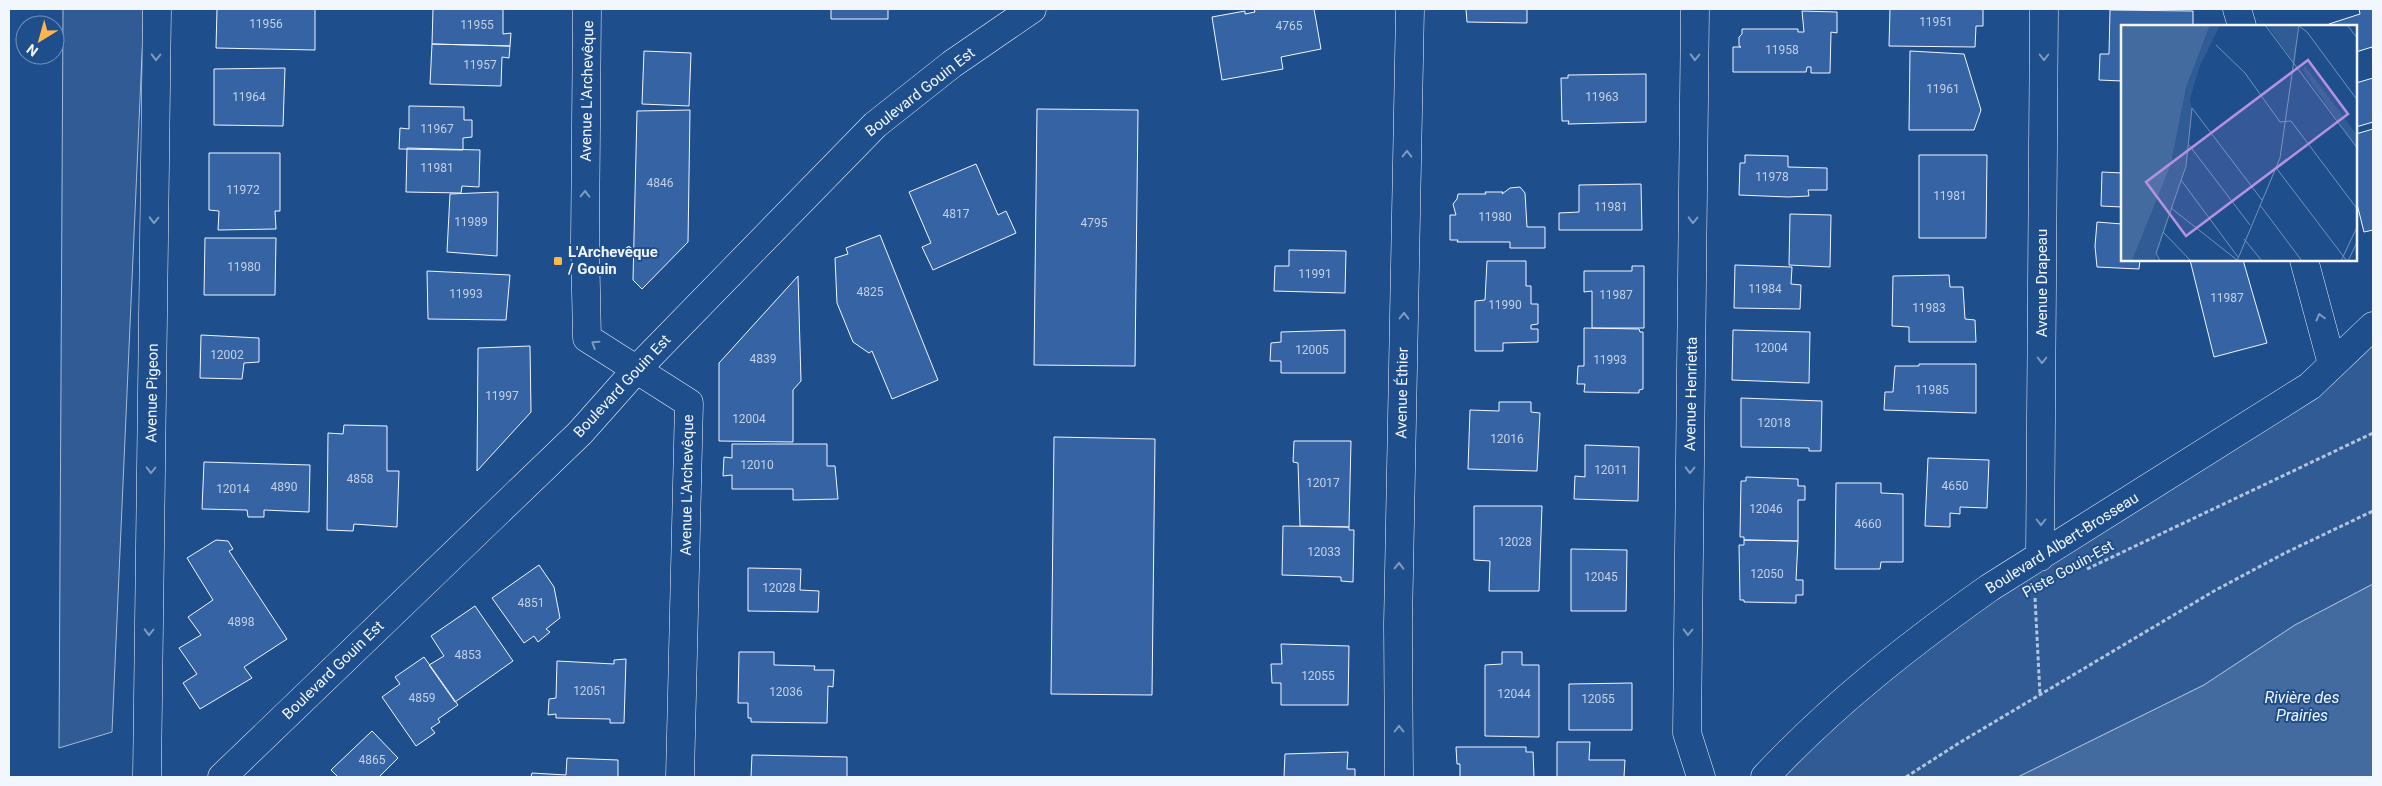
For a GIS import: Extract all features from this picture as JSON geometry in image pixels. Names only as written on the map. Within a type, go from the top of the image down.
[{"type":"street","name":"Avenue Pigeon","points":[[147,777],[157,9]]},
{"type":"street","name":"Avenue L'Archevêque","points":[[587,9],[585,243],[587,338],[689,403],[680,777]]},
{"type":"street","name":"Boulevard Gouin Est","points":[[222,777],[580,433],[636,370],[875,125],[952,64],[1032,9]]},
{"type":"street","name":"Avenue Éthier","points":[[1399,777],[1398,614],[1410,9]]},
{"type":"street","name":"Avenue Henrietta","points":[[1695,9],[1687,733],[1701,777]]},
{"type":"street","name":"Avenue Drapeau","points":[[2040,557],[2044,9]]},
{"type":"street","points":[[2237,9],[2242,25]]},
{"type":"street","points":[[2304,261],[2332,364]]},
{"type":"street","name":"Boulevard Albert-Brosseau","points":[[1765,777],[1790,750],[1892,659],[1989,588],[2310,386],[2373,326]]},
{"type":"path","name":"Piste Gouin-Est","points":[[2084,571],[2373,433]]},
{"type":"path","points":[[1906,777],[2214,591],[2285,553],[2373,511]]},
{"type":"path","name":"Piste Gouin-Est","points":[[2028,603],[2043,594]]},
{"type":"path","points":[[2035,598],[2040,695]]},
{"type":"shaded area","points":[[63,9],[144,9],[112,732],[59,748],[63,65],[65,65],[65,15],[63,15]]},
{"type":"shaded area","points":[[2373,334],[2373,584],[2295,625],[2204,685],[2018,777],[1769,777],[1848,697]]},
{"type":"water","name":"Rivière des Prairies","points":[[2373,584],[2373,777],[2018,777],[2204,685],[2295,625]]},
{"type":"building","points":[[217,9],[315,9],[315,50],[216,48]]},
{"type":"building","points":[[433,9],[503,9],[503,34],[511,33],[510,46],[432,44]]},
{"type":"building","points":[[831,9],[888,9],[888,19],[831,19]]},
{"type":"building","points":[[1254,9],[1314,9],[1321,49],[1281,57],[1283,69],[1222,80],[1212,17],[1245,11],[1245,14],[1255,12]]},
{"type":"building","points":[[1466,9],[1527,9],[1527,23],[1467,22]]},
{"type":"building","points":[[1890,9],[1983,9],[1983,26],[1976,26],[1975,47],[1889,46]]},
{"type":"building","points":[[2359,9],[2373,9],[2373,52],[2372,47],[2357,52],[2357,25],[2329,24],[2360,14]]},
{"type":"building","points":[[2110,10],[2193,11],[2193,25],[2121,25],[2121,81],[2099,80],[2100,54],[2109,54]]},
{"type":"building","points":[[1802,11],[1837,12],[1837,33],[1831,32],[1830,73],[1811,73],[1811,67],[1807,67],[1806,72],[1733,72],[1733,47],[1741,47],[1739,46],[1739,37],[1742,34],[1742,29],[1798,29],[1798,32],[1804,32]]},
{"type":"building","points":[[432,44],[510,46],[509,58],[502,57],[501,86],[430,84]]},
{"type":"building","points":[[644,51],[691,53],[689,106],[642,104]]},
{"type":"building","points":[[1910,51],[1964,54],[1981,110],[1974,130],[1909,130]]},
{"type":"building","points":[[285,68],[283,126],[214,125],[214,69]]},
{"type":"building","points":[[1646,74],[1646,122],[1568,124],[1569,121],[1562,121],[1561,78],[1568,78],[1568,75]]},
{"type":"building","points":[[2373,78],[2373,122],[2357,127],[2357,83]]},
{"type":"building","points":[[409,106],[464,107],[464,120],[472,120],[472,137],[463,138],[463,150],[399,149],[400,128],[409,129]]},
{"type":"building","points":[[1037,109],[1138,110],[1135,366],[1034,365]]},
{"type":"building","points":[[690,110],[688,242],[642,289],[633,280],[637,111]]},
{"type":"building","points":[[2373,129],[2373,230],[2364,232],[2357,204],[2357,134]]},
{"type":"building","points":[[407,148],[480,150],[479,187],[462,186],[461,193],[406,192]]},
{"type":"building","points":[[209,153],[280,153],[280,211],[275,211],[276,229],[218,230],[219,211],[209,210]]},
{"type":"building","points":[[1745,155],[1788,156],[1788,167],[1827,168],[1827,190],[1808,190],[1809,196],[1739,195],[1740,163],[1745,163]]},
{"type":"building","points":[[1919,155],[1987,155],[1986,238],[1919,238]]},
{"type":"building","points":[[976,164],[998,215],[1006,211],[1016,233],[933,270],[922,247],[931,243],[909,192]]},
{"type":"building","points":[[2102,172],[2121,173],[2121,207],[2101,206]]},
{"type":"building","points":[[1641,184],[1642,230],[1559,230],[1559,213],[1579,212],[1579,185]]},
{"type":"building","points":[[1520,187],[1525,193],[1527,227],[1545,227],[1545,248],[1510,248],[1510,242],[1457,242],[1458,240],[1450,240],[1450,215],[1456,215],[1453,204],[1458,194],[1503,192],[1502,194],[1510,188]]},
{"type":"building","points":[[498,192],[497,256],[447,252],[450,194]]},
{"type":"building","points":[[1790,214],[1831,215],[1830,267],[1789,265]]},
{"type":"building","points":[[2097,222],[2121,224],[2121,261],[2140,261],[2139,269],[2097,267],[2095,246]]},
{"type":"building","points":[[880,235],[938,380],[892,399],[872,351],[869,353],[853,342],[837,303],[835,258],[848,254],[846,248]]},
{"type":"building","points":[[205,238],[276,238],[275,295],[204,295]]},
{"type":"building","points":[[1289,250],[1346,251],[1345,293],[1274,291],[1275,266],[1289,266]]},
{"type":"building","points":[[1487,261],[1526,261],[1526,286],[1531,286],[1531,304],[1538,304],[1538,324],[1531,325],[1531,329],[1538,329],[1538,342],[1503,343],[1503,351],[1475,351],[1475,301],[1485,300]]},
{"type":"building","points":[[2190,261],[2243,261],[2267,343],[2214,357]]},
{"type":"building","points":[[1735,265],[1792,267],[1791,284],[1801,285],[1800,309],[1734,308]]},
{"type":"building","points":[[1632,266],[1644,266],[1644,328],[1592,328],[1592,291],[1584,292],[1584,271],[1632,271]]},
{"type":"building","points":[[427,271],[510,275],[506,320],[428,319]]},
{"type":"building","points":[[1949,275],[1950,287],[1963,287],[1965,319],[1975,320],[1976,342],[1909,342],[1909,327],[1892,326],[1893,276]]},
{"type":"building","points":[[798,276],[801,381],[793,390],[793,442],[719,441],[719,363]]},
{"type":"building","points":[[1584,328],[1639,329],[1640,332],[1643,332],[1643,389],[1639,390],[1639,393],[1584,392],[1585,384],[1577,384],[1578,366],[1584,366]]},
{"type":"building","points":[[1345,330],[1345,373],[1281,373],[1281,361],[1270,361],[1271,343],[1281,342],[1281,332]]},
{"type":"building","points":[[1733,330],[1810,332],[1809,383],[1732,380]]},
{"type":"building","points":[[201,335],[259,338],[259,362],[244,363],[242,379],[200,378]]},
{"type":"building","points":[[530,346],[531,412],[477,471],[478,348]]},
{"type":"building","points":[[1919,364],[1976,364],[1976,413],[1884,410],[1885,392],[1893,392],[1895,366],[1919,366]]},
{"type":"building","points":[[1741,398],[1822,401],[1821,451],[1809,451],[1809,448],[1741,447]]},
{"type":"building","points":[[1499,402],[1531,402],[1531,412],[1540,413],[1537,471],[1468,469],[1470,410],[1499,411]]},
{"type":"building","points":[[344,425],[387,426],[387,471],[399,471],[397,527],[354,524],[353,531],[327,530],[328,433],[343,434]]},
{"type":"building","points":[[1054,437],[1155,439],[1152,695],[1051,694]]},
{"type":"building","points":[[1294,441],[1351,441],[1349,527],[1300,526],[1298,463],[1293,462]]},
{"type":"building","points":[[732,444],[827,444],[827,466],[835,466],[838,499],[793,500],[793,489],[732,489],[732,475],[723,476],[724,457],[732,458]]},
{"type":"building","points":[[1585,445],[1639,447],[1638,501],[1574,499],[1575,476],[1585,477]]},
{"type":"building","points":[[1928,458],[1989,460],[1987,508],[1960,507],[1960,514],[1950,513],[1950,527],[1925,526]]},
{"type":"building","points":[[204,462],[310,465],[309,512],[264,510],[264,517],[248,517],[247,510],[202,509]]},
{"type":"building","points":[[1746,477],[1798,479],[1798,486],[1805,486],[1805,500],[1798,500],[1798,541],[1744,540],[1744,537],[1740,537],[1741,481],[1746,481]]},
{"type":"building","points":[[1836,483],[1881,483],[1881,493],[1903,494],[1903,562],[1881,562],[1880,569],[1835,569]]},
{"type":"building","points":[[1474,506],[1542,506],[1539,591],[1489,591],[1490,561],[1474,560]]},
{"type":"building","points":[[1283,526],[1349,527],[1349,530],[1354,530],[1353,582],[1341,581],[1341,577],[1282,575]]},
{"type":"building","points":[[216,540],[228,541],[233,549],[229,551],[287,639],[244,667],[252,678],[200,709],[183,683],[197,674],[179,648],[201,635],[188,617],[213,600],[187,558]]},
{"type":"building","points":[[1744,540],[1798,541],[1796,580],[1803,580],[1803,595],[1796,595],[1796,603],[1744,602],[1744,600],[1740,600],[1739,545],[1744,545]]},
{"type":"building","points":[[1571,549],[1627,550],[1626,611],[1571,611]]},
{"type":"building","points":[[539,565],[554,587],[560,618],[546,629],[550,632],[538,642],[534,636],[524,643],[492,598]]},
{"type":"building","points":[[748,568],[801,569],[800,590],[819,591],[818,612],[748,611]]},
{"type":"building","points":[[475,606],[513,661],[455,702],[429,665],[444,656],[431,636]]},
{"type":"building","points":[[1281,644],[1349,646],[1348,705],[1281,705],[1281,683],[1272,683],[1271,664],[1282,664]]},
{"type":"building","points":[[739,652],[774,652],[774,665],[815,666],[814,670],[834,670],[833,687],[828,686],[827,723],[751,722],[751,718],[748,718],[748,703],[738,703]]},
{"type":"building","points":[[1502,652],[1522,652],[1522,665],[1539,665],[1539,737],[1485,736],[1485,665],[1502,664]]},
{"type":"building","points":[[424,657],[458,705],[438,719],[440,722],[431,728],[435,733],[416,746],[382,697],[400,684],[395,677]]},
{"type":"building","points":[[626,659],[624,723],[610,723],[610,719],[556,718],[556,714],[548,715],[549,699],[556,698],[557,661],[614,664],[614,660]]},
{"type":"building","points":[[1632,683],[1632,730],[1569,730],[1569,684]]},
{"type":"building","points":[[372,731],[398,758],[379,777],[338,777],[331,770]]},
{"type":"building","points":[[1557,742],[1590,742],[1589,760],[1625,760],[1624,777],[1557,777]]},
{"type":"building","points":[[1456,747],[1526,747],[1526,752],[1533,752],[1534,777],[1460,777],[1460,764],[1457,764]]},
{"type":"building","points":[[1348,752],[1347,769],[1355,769],[1355,777],[1284,777],[1285,754]]},
{"type":"building","points":[[752,755],[847,757],[847,777],[751,777]]},
{"type":"building","points":[[567,758],[618,760],[618,777],[531,777],[532,773],[566,775]]},
{"type":"place","name":"L'Archevêque / Gouin","points":[[558,261]]}]
